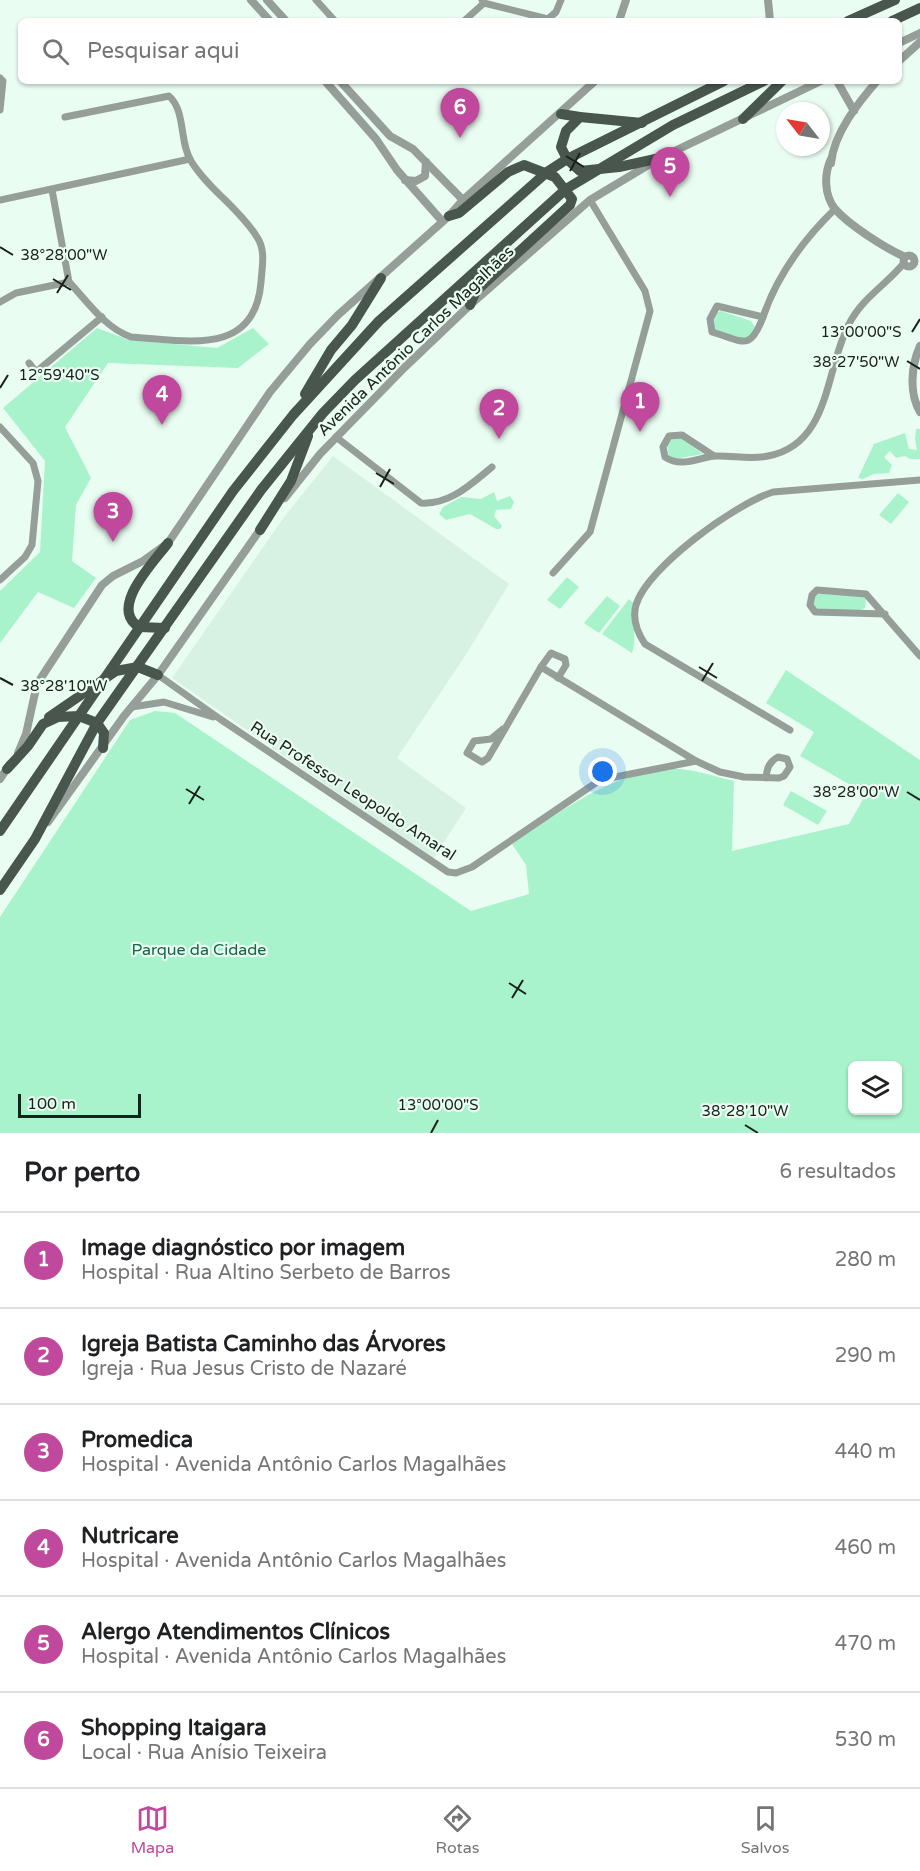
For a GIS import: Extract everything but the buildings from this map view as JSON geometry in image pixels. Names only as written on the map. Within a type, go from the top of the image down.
[{"type":"main road","points":[[855,18],[895,0]]},
{"type":"main road","points":[[898,18],[920,8]]},
{"type":"main road","name":"Avenida Antônio Carlos Magalhães","points":[[0,831],[233,491],[293,415],[379,321],[547,172],[567,159],[718,84]]},
{"type":"main road","name":"Avenida Antônio Carlos Magalhães","points":[[0,890],[35,839],[97,723],[261,490],[323,413],[355,380],[566,189],[590,172],[673,125],[758,84]]},
{"type":"main road","points":[[743,118],[779,84]]},
{"type":"main road","points":[[561,114],[642,123]]},
{"type":"main road","points":[[580,117],[573,122],[562,140],[561,147],[567,159],[580,171],[590,172],[660,158]]},
{"type":"main road","points":[[446,219],[459,213],[516,166],[531,166],[547,172],[566,189],[572,199],[570,205],[476,291],[470,305]]},
{"type":"main road","points":[[293,415],[330,350],[352,325],[381,278]]},
{"type":"main road","points":[[260,530],[291,480],[306,440],[323,413]]},
{"type":"main road","points":[[165,628],[139,627],[127,614],[129,599],[168,543]]},
{"type":"main road","points":[[7,769],[28,746],[43,724],[116,671],[138,667],[158,675]]},
{"type":"main road","points":[[43,724],[58,717],[79,716],[97,723],[104,733],[103,748]]},
{"type":"street","points":[[251,0],[267,18]]},
{"type":"street","points":[[267,0],[283,18]]},
{"type":"street","points":[[316,0],[332,18]]},
{"type":"street","points":[[550,18],[556,12],[561,0]]},
{"type":"street","points":[[620,18],[626,0]]},
{"type":"street","points":[[768,0],[770,18]]},
{"type":"street","points":[[467,18],[483,2],[541,18]]},
{"type":"street","points":[[902,42],[920,33]]},
{"type":"street","points":[[902,58],[920,42]]},
{"type":"street","points":[[0,78],[3,81],[3,90],[0,110]]},
{"type":"street","points":[[328,84],[381,144],[405,180],[446,219]]},
{"type":"street","points":[[343,84],[390,136],[413,149],[463,200]]},
{"type":"street","points":[[0,779],[23,743],[37,684],[102,585],[113,576],[154,555],[168,543],[286,372],[338,315],[592,84]]},
{"type":"street","name":"Avenida Antônio Carlos Magalhães","points":[[35,839],[158,675],[260,530],[336,437],[470,305],[590,200],[660,158],[816,84]]},
{"type":"street","points":[[839,84],[854,111]]},
{"type":"street","points":[[763,317],[717,306],[712,311],[709,326],[712,332],[743,341],[752,340],[763,317],[778,280],[833,206],[831,159],[834,148],[854,111],[875,84]]},
{"type":"street","points":[[52,190],[69,282],[112,328],[130,337],[208,341],[227,337],[254,313],[260,299],[262,257],[258,238],[190,159],[176,104],[169,96],[64,117]]},
{"type":"street","points":[[0,200],[190,159]]},
{"type":"street","points":[[405,180],[416,181],[425,176],[428,170],[426,162]]},
{"type":"street","points":[[553,573],[590,532],[650,311],[645,291],[590,200]]},
{"type":"street","points":[[714,456],[682,435],[669,436],[663,447],[665,457],[674,461],[693,461],[714,456],[750,459],[767,457],[794,448],[804,438],[821,408],[848,325],[869,296],[908,262],[833,206]]},
{"type":"street","points":[[0,302],[16,293],[69,282]]},
{"type":"street","points":[[29,363],[36,372],[102,317]]},
{"type":"street","points":[[920,346],[915,362],[920,412]]},
{"type":"street","points":[[0,427],[33,463],[38,481],[32,545],[24,557],[0,580]]},
{"type":"street","points":[[336,437],[421,503],[431,504],[453,496],[492,467]]},
{"type":"street","points":[[790,730],[645,644],[636,627],[634,616],[642,593],[673,557],[695,538],[759,496],[773,492],[920,480]]},
{"type":"street","points":[[885,615],[815,612],[810,605],[812,596],[817,590],[862,592],[885,615],[920,656]]},
{"type":"street","points":[[503,729],[491,739],[474,741],[467,753],[478,761],[485,760],[549,655],[554,653],[567,662],[558,678]]},
{"type":"street","points":[[541,668],[696,761],[732,776],[766,778]]},
{"type":"street","name":"Rua Professor Leopoldo Amaral","points":[[158,675],[220,720],[440,868],[456,873],[472,867],[600,780],[696,761]]},
{"type":"street","name":"Rua Professor Leopoldo Amaral","points":[[132,707],[164,702],[220,720]]},
{"type":"shaded area","points":[[333,456],[509,584],[467,653],[397,758],[466,808],[433,859],[172,678],[284,517]]},
{"type":"green space","points":[[721,311],[751,321],[755,327],[751,337],[741,339],[712,329],[715,313]]},
{"type":"green space","points":[[97,328],[129,340],[217,348],[253,328],[269,344],[238,368],[108,363],[65,427],[91,478],[76,505],[72,561],[96,578],[74,608],[38,592],[0,643],[0,591],[40,552],[45,461],[3,408]]},
{"type":"green space","points":[[916,429],[920,429],[920,459],[910,459],[905,456],[896,458],[890,451],[884,457],[892,465],[889,473],[858,478],[874,444],[905,433],[909,449],[917,450]]},
{"type":"green space","points":[[680,437],[703,454],[675,459],[669,457],[667,444],[671,439]]},
{"type":"green space","points":[[494,492],[497,501],[510,496],[514,502],[511,509],[496,510],[494,516],[502,526],[500,529],[470,514],[446,520],[439,514],[443,507],[461,497],[481,499]]},
{"type":"green space","points":[[898,493],[909,502],[891,524],[879,515]]},
{"type":"green space","points":[[567,577],[579,587],[560,609],[547,600]]},
{"type":"green space","points":[[820,593],[859,594],[866,598],[865,608],[857,612],[818,611],[813,607],[814,597]]},
{"type":"green space","points":[[607,596],[620,606],[599,633],[584,623]]},
{"type":"green space","points":[[629,599],[633,603],[634,647],[632,653],[602,634]]},
{"type":"green space","name":"Parque da Cidade","points":[[786,670],[920,760],[920,1133],[0,1133],[0,917],[130,720],[155,711],[175,713],[471,911],[529,894],[526,865],[512,844],[586,796],[626,778],[647,772],[685,769],[734,781],[732,851],[849,824],[866,794],[800,756],[814,732],[766,703]]},
{"type":"green space","points":[[791,791],[827,811],[818,825],[783,805]]},
{"type":"place","name":"Shopping Itaigara","points":[[460,138]]},
{"type":"place","name":"Alergo Atendimentos Clínicos","points":[[670,197]]},
{"type":"place","name":"Nutricare","points":[[162,425]]},
{"type":"place","name":"Image diagnóstico por imagem","points":[[640,432]]},
{"type":"place","name":"Igreja Batista Caminho das Árvores","points":[[499,439]]},
{"type":"place","name":"Promedica","points":[[113,542]]}]
